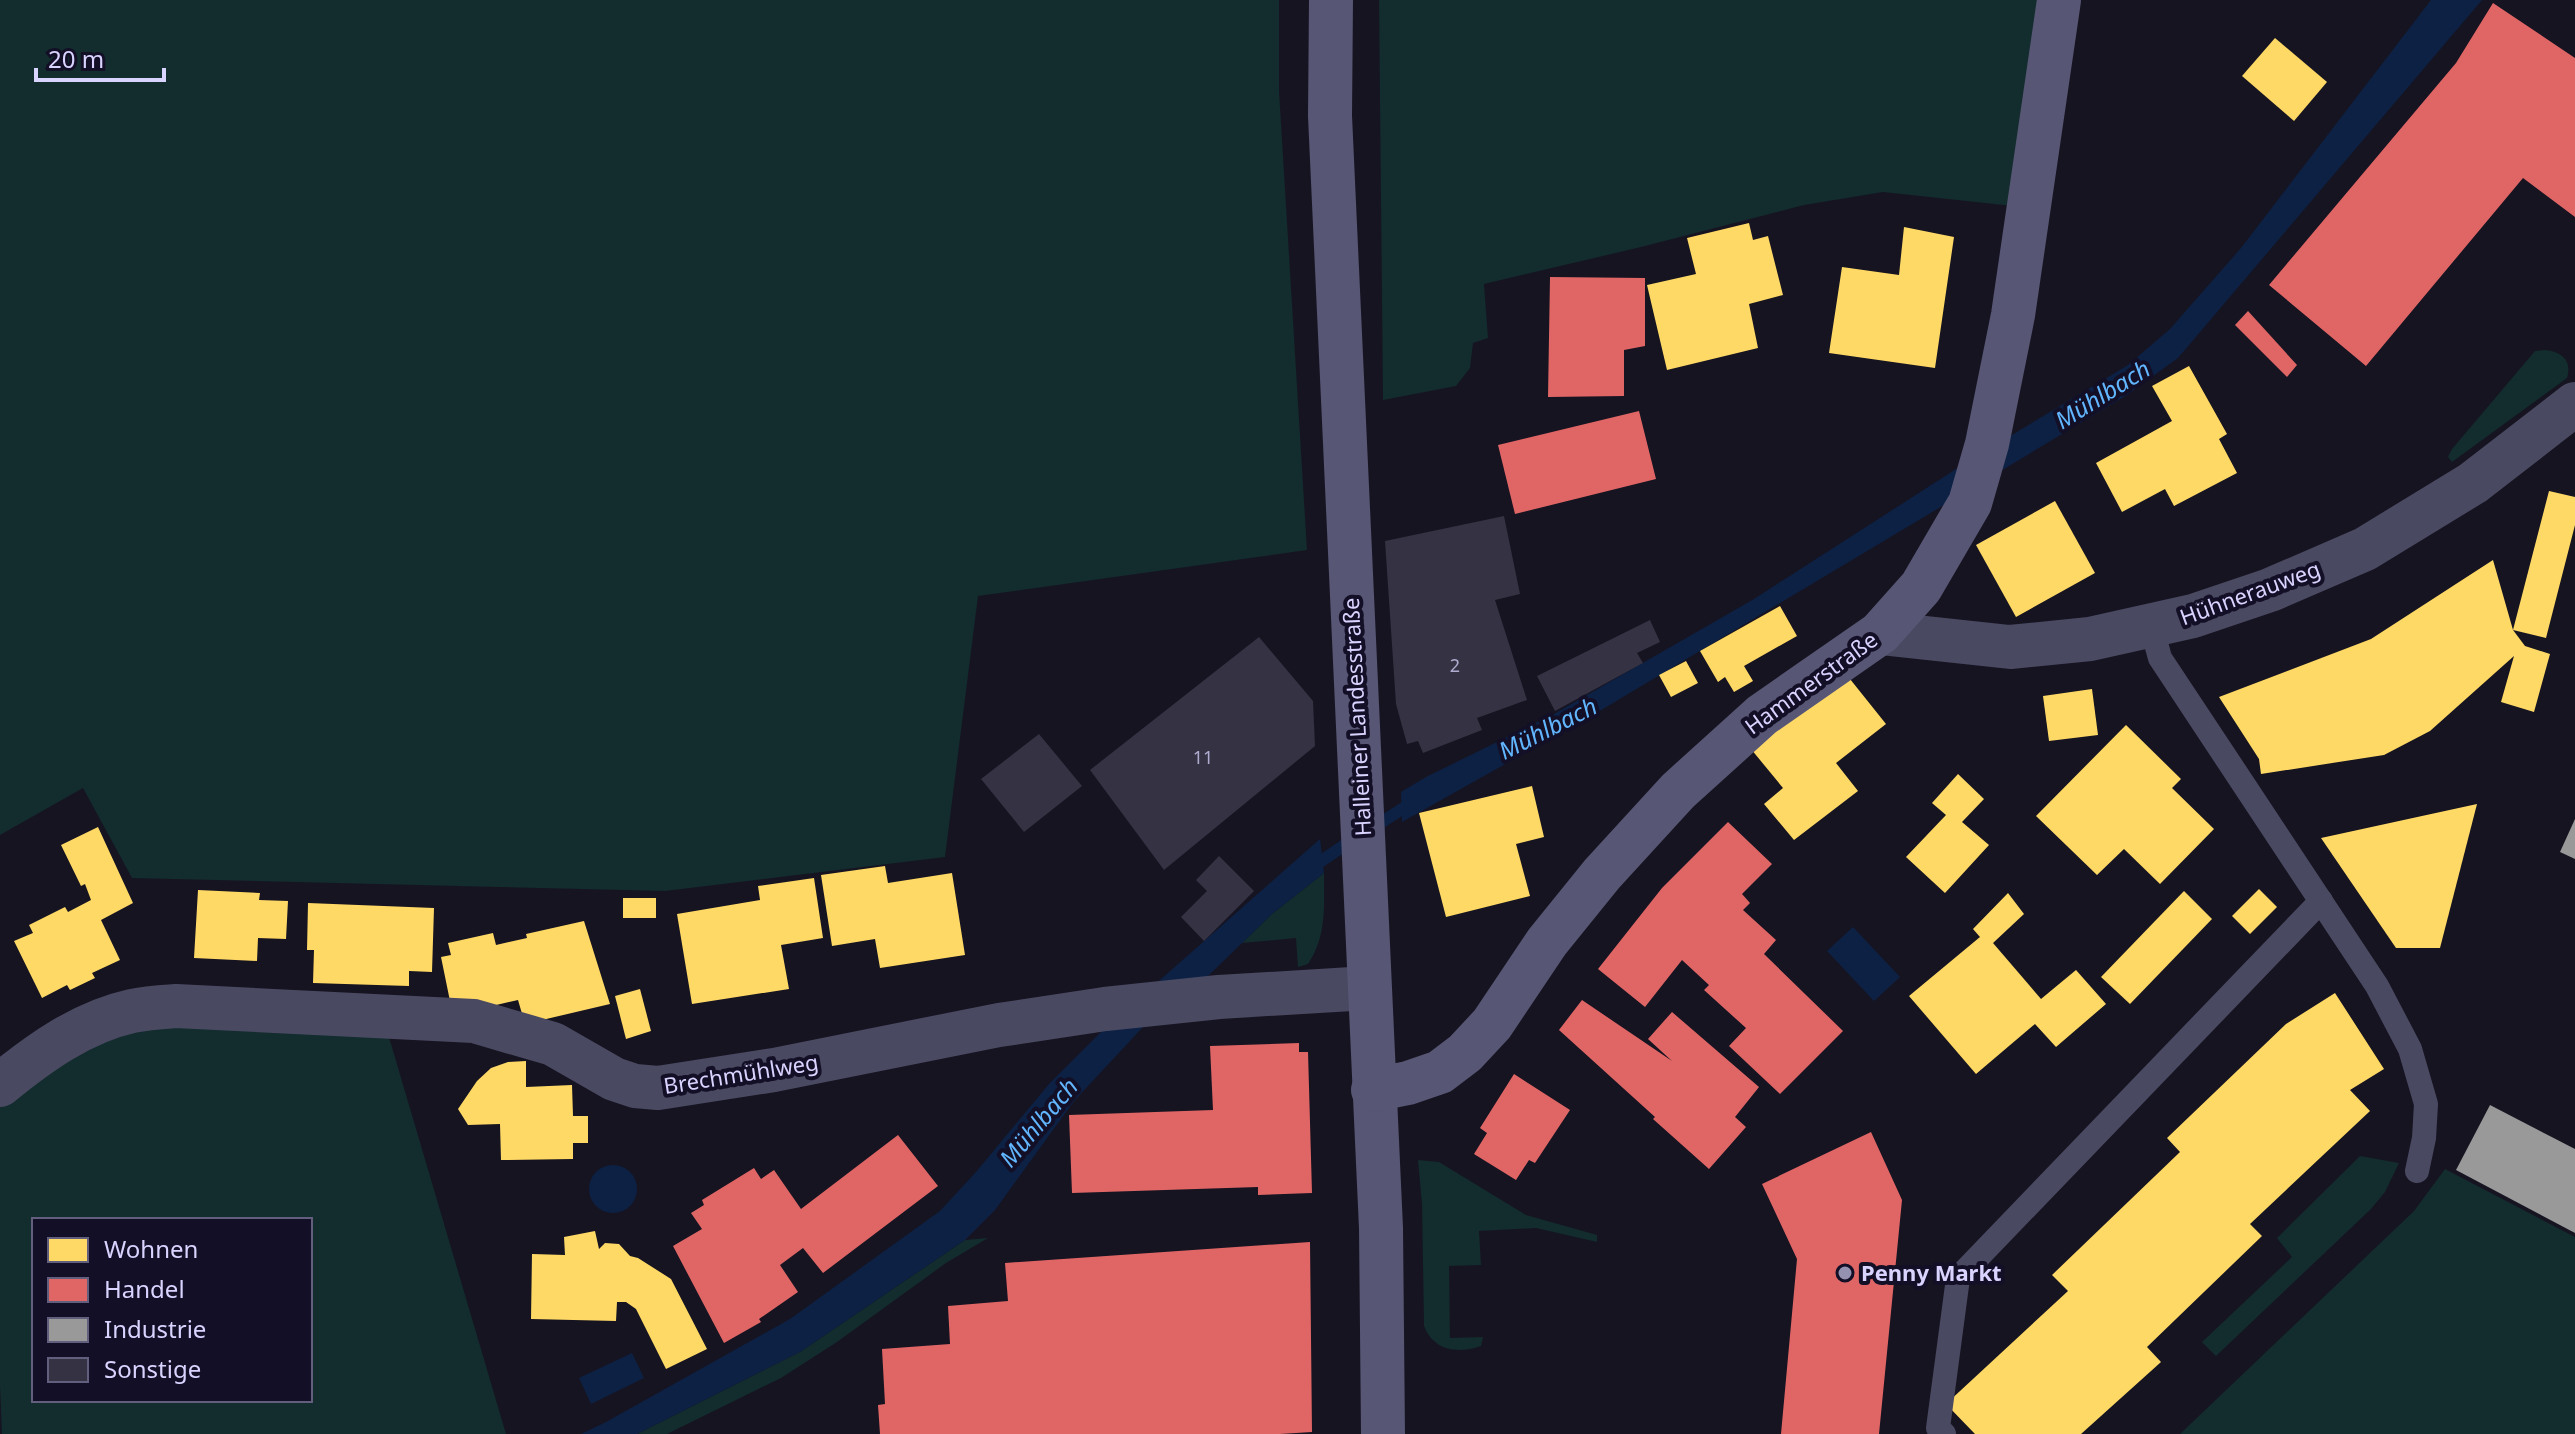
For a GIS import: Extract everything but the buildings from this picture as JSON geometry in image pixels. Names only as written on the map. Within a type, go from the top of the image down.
[{"type":"main road","name":"Halleiner Landesstraße","points":[[1331,0],[1330,116],[1381,1228],[1383,1434]]},
{"type":"main road","name":"Hammerstraße","points":[[1373,1090],[1440,1072],[1465,1053],[1492,1024],[1547,942],[1593,885],[1678,791],[1762,715],[1880,633],[1921,587],[1970,503],[1987,444],[2013,315],[2059,0]]},
{"type":"street","name":"Hühnerauweg","points":[[1880,633],[2010,647],[2090,639],[2193,616],[2270,590],[2365,549],[2473,483],[2575,404]]},
{"type":"street","name":"Brechmühlweg","points":[[0,1085],[30,1060],[93,1023],[133,1011],[176,1006],[474,1021],[553,1044],[614,1079],[635,1086],[658,1088],[774,1070],[999,1025],[1112,1009],[1219,997],[1368,988]]},
{"type":"lane","points":[[2151,625],[2160,658],[2377,986],[2410,1049],[2426,1104],[2424,1138],[2417,1171]]},
{"type":"lane","points":[[1944,1434],[1938,1428],[1958,1278],[2321,901]]},
{"type":"green space","points":[[0,0],[1279,0],[1279,91],[1307,550],[978,596],[945,857],[665,891],[132,878],[83,788],[0,835]]},
{"type":"green space","points":[[1379,0],[2040,0],[2013,206],[1883,192],[1804,205],[1484,284],[1488,338],[1473,343],[1470,368],[1456,386],[1383,400]]},
{"type":"green space","points":[[2545,350],[2565,358],[2567,378],[2452,462],[2448,457],[2452,449],[2535,351]]},
{"type":"green space","points":[[1324,873],[1321,932],[1308,964],[1298,967],[1296,938],[1242,943],[1272,914]]},
{"type":"green space","points":[[125,1026],[386,1027],[506,1434],[2,1434],[0,1100]]},
{"type":"green space","points":[[2360,1156],[2399,1163],[2385,1192],[2371,1209],[2216,1356],[2202,1342],[2292,1257],[2277,1238]]},
{"type":"green space","points":[[1418,1160],[1439,1162],[1526,1215],[1597,1235],[1597,1242],[1536,1228],[1479,1231],[1481,1265],[1449,1266],[1450,1338],[1483,1337],[1481,1346],[1455,1350],[1440,1345],[1424,1326],[1422,1204]]},
{"type":"green space","points":[[2445,1169],[2575,1237],[2575,1434],[2180,1434],[2414,1211]]},
{"type":"green space","points":[[988,1238],[946,1263],[837,1342],[781,1378],[667,1434],[637,1434],[800,1352],[965,1240]]},
{"type":"water","points":[[2431,0],[2482,0],[2178,358],[2127,395],[1598,712],[1402,822],[1401,792],[1554,714],[1754,599],[1967,462],[2128,365],[2170,329],[2241,248]]},
{"type":"water","points":[[1320,839],[1324,873],[1272,914],[1208,976],[1143,1027],[1074,1101],[995,1210],[965,1240],[800,1352],[637,1434],[581,1434],[790,1319],[940,1211],[1049,1084],[1101,1032]]},
{"type":"water","points":[[1853,927],[1900,977],[1874,1001],[1827,951]]},
{"type":"water","points":[[613,1165],[630,1172],[637,1189],[630,1206],[613,1213],[596,1206],[589,1189],[596,1172]]},
{"type":"water","points":[[632,1353],[644,1378],[591,1404],[579,1378]]},
{"type":"waterway","name":"Mühlbach","points":[[1371,829],[1413,802]]},
{"type":"waterway","name":"Mühlbach","points":[[1311,868],[1355,838]]},
{"type":"place","name":"Penny Markt","points":[[1845,1273]]}]
